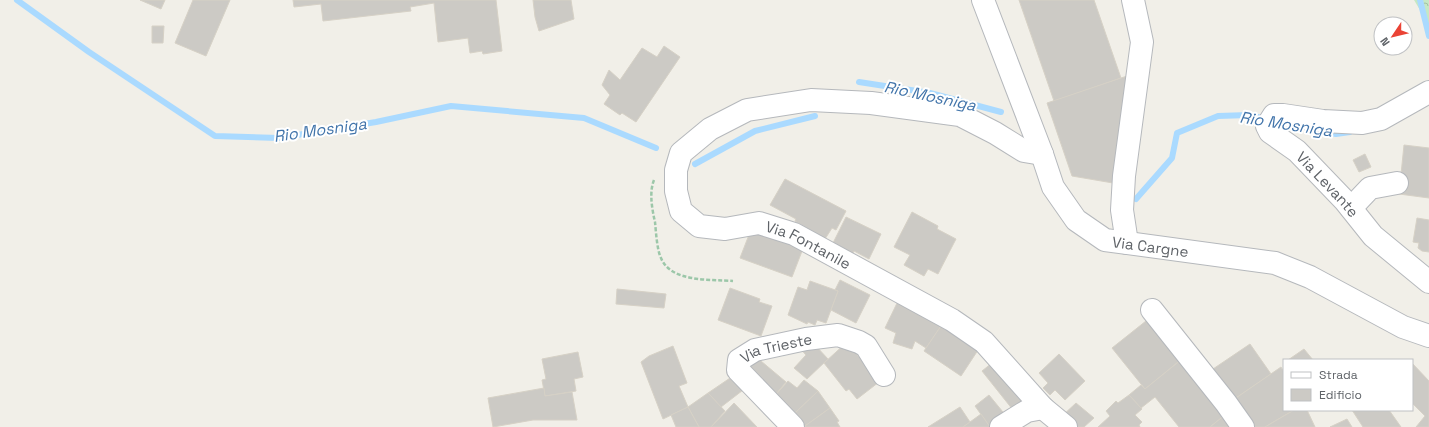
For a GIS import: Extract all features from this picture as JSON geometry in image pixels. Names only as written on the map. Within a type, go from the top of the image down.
[{"type":"street","name":"Via Cargne","points":[[983,0],[1042,154],[1053,187],[1076,220],[1104,240],[1275,263],[1310,277],[1404,327],[1429,336]]},
{"type":"street","points":[[1127,243],[1122,210],[1124,176],[1142,42],[1133,0]]},
{"type":"street","name":"Via Levante","points":[[1429,92],[1381,119],[1362,123],[1322,121],[1283,115],[1270,120],[1270,132],[1297,151],[1352,208],[1373,236],[1429,282]]},
{"type":"street","name":"Via Fontanile","points":[[1042,154],[1024,151],[995,133],[960,115],[871,103],[811,100],[747,110],[710,129],[681,153],[676,170],[676,191],[681,211],[699,226],[725,229],[759,223],[794,234],[952,320],[984,342],[1043,408],[1066,427]]},
{"type":"street","points":[[1352,208],[1370,188],[1398,183]]},
{"type":"street","points":[[1152,310],[1226,403],[1243,427]]},
{"type":"street","name":"Via Trieste","points":[[793,427],[738,370],[739,360],[755,350],[806,339],[838,335],[866,346],[884,375]]},
{"type":"street","points":[[1001,427],[1027,411],[1043,408]]},
{"type":"green space","points":[[1414,0],[1429,0],[1429,25]]},
{"type":"building","points":[[140,0],[165,0],[161,9]]},
{"type":"building","points":[[193,0],[230,0],[206,56],[175,43]]},
{"type":"building","points":[[293,0],[496,0],[502,51],[483,54],[482,51],[470,53],[468,38],[438,42],[434,3],[410,7],[411,11],[323,21],[321,4],[294,7]]},
{"type":"building","points":[[533,0],[571,0],[574,19],[539,31],[535,17]]},
{"type":"building","points":[[1019,0],[1094,0],[1121,78],[1054,101]]},
{"type":"building","points":[[152,26],[164,26],[163,43],[152,43]]},
{"type":"building","points":[[664,46],[680,57],[636,122],[622,113],[620,115],[604,104],[610,95],[602,85],[609,70],[620,80],[642,48],[657,57]]},
{"type":"building","points":[[1133,74],[1113,183],[1072,176],[1047,103]]},
{"type":"building","points":[[1404,145],[1429,148],[1429,198],[1399,194]]},
{"type":"building","points":[[1365,154],[1371,167],[1359,172],[1353,160]]},
{"type":"building","points":[[785,179],[846,211],[836,230],[832,228],[825,239],[795,221],[796,219],[770,205]]},
{"type":"building","points":[[912,212],[938,226],[937,229],[956,239],[938,274],[928,269],[924,276],[904,265],[910,255],[894,247]]},
{"type":"building","points":[[846,217],[881,234],[869,259],[854,251],[853,253],[833,243]]},
{"type":"building","points":[[1417,218],[1429,220],[1429,252],[1422,251],[1418,248],[1419,243],[1413,242]]},
{"type":"building","points":[[752,227],[804,246],[792,277],[740,258]]},
{"type":"building","points":[[840,280],[870,295],[856,323],[831,310],[838,291],[835,290]]},
{"type":"building","points":[[810,281],[838,291],[826,323],[817,320],[815,325],[808,322],[807,324],[788,315],[798,287],[807,290]]},
{"type":"building","points":[[730,288],[760,299],[759,302],[772,306],[761,336],[718,320]]},
{"type":"building","points":[[617,289],[666,294],[664,308],[616,304]]},
{"type":"building","points":[[899,299],[945,320],[926,348],[915,341],[912,349],[893,343],[896,333],[885,328]]},
{"type":"building","points":[[1151,317],[1183,358],[1145,389],[1112,348]]},
{"type":"building","points":[[945,320],[982,344],[961,376],[924,351]]},
{"type":"building","points":[[847,342],[879,382],[857,399],[849,389],[846,391],[824,363]]},
{"type":"building","points":[[1250,344],[1271,374],[1233,400],[1213,369]]},
{"type":"building","points":[[815,345],[828,359],[807,379],[794,368],[806,355],[798,346]]},
{"type":"building","points":[[673,346],[687,383],[679,386],[688,407],[663,419],[641,362],[649,356]]},
{"type":"building","points":[[1304,349],[1312,359],[1289,359]]},
{"type":"building","points":[[578,352],[583,377],[574,379],[576,391],[545,396],[542,380],[546,379],[542,359]]},
{"type":"building","points":[[1059,354],[1085,381],[1065,400],[1055,390],[1050,395],[1043,388],[1048,383],[1039,373]]},
{"type":"building","points":[[755,356],[786,382],[772,399],[743,367]]},
{"type":"building","points":[[997,359],[1032,403],[1017,415],[982,371]]},
{"type":"building","points":[[1182,359],[1226,414],[1210,427],[1179,427],[1155,397],[1141,408],[1129,395],[1141,385],[1145,389]]},
{"type":"building","points":[[1413,364],[1429,381],[1429,427],[1416,427],[1425,416],[1413,404]]},
{"type":"building","points":[[1281,367],[1283,370],[1283,411],[1292,411],[1265,427],[1251,427],[1233,400]]},
{"type":"building","points":[[736,374],[747,387],[721,407],[708,393]]},
{"type":"building","points":[[804,380],[818,391],[794,414],[772,399],[788,381],[797,388]]},
{"type":"building","points":[[544,388],[545,396],[572,392],[577,420],[533,420],[493,427],[488,398]]},
{"type":"building","points":[[818,391],[830,408],[805,426],[794,414]]},
{"type":"building","points":[[708,393],[725,411],[711,427],[699,427],[688,407]]},
{"type":"building","points":[[989,395],[1007,417],[995,427],[990,427],[975,406]]},
{"type":"building","points":[[1129,395],[1142,409],[1135,415],[1142,422],[1139,425],[1140,427],[1098,427],[1110,416],[1106,411],[1116,401],[1118,403]]},
{"type":"building","points":[[734,403],[757,427],[711,427]]},
{"type":"building","points":[[1076,403],[1094,418],[1084,427],[1072,427],[1061,417]]},
{"type":"building","points":[[688,407],[699,427],[676,427],[671,415]]},
{"type":"building","points":[[960,407],[970,422],[963,427],[928,427]]},
{"type":"building","points":[[830,408],[839,421],[837,422],[840,427],[805,426]]},
{"type":"building","points":[[1292,411],[1307,411],[1315,427],[1265,427]]},
{"type":"building","points":[[1353,411],[1390,411],[1401,427],[1363,427]]},
{"type":"building","points":[[981,414],[990,427],[963,427],[970,422]]},
{"type":"building","points":[[1226,414],[1236,427],[1210,427]]},
{"type":"building","points":[[1347,419],[1352,427],[1330,427]]},
{"type":"waterway","name":"Rio Mosniga","points":[[17,0],[89,52],[215,136],[279,138],[376,122],[451,106],[584,118],[656,148]]},
{"type":"waterway","points":[[1420,0],[1429,36]]},
{"type":"waterway","name":"Rio Mosniga","points":[[859,82],[930,93],[1001,112]]},
{"type":"waterway","name":"Rio Mosniga","points":[[1136,199],[1172,158],[1177,133],[1218,116],[1249,115],[1266,119]]},
{"type":"waterway","name":"Rio Mosniga","points":[[695,164],[755,131],[815,116]]},
{"type":"waterway","name":"Rio Mosniga","points":[[1316,131],[1336,134],[1350,132]]}]
